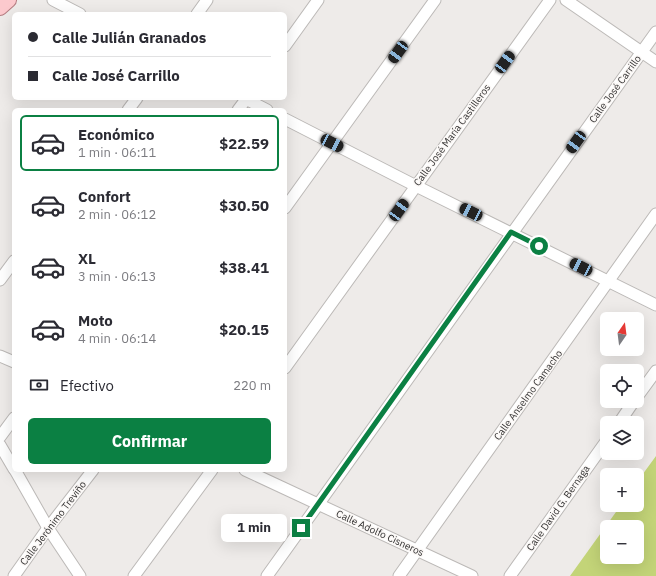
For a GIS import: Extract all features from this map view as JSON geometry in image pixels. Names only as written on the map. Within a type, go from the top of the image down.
[{"type":"main road","points":[[0,8],[9,0]]},
{"type":"street","points":[[53,0],[76,12]]},
{"type":"street","points":[[198,12],[207,0]]},
{"type":"street","points":[[287,43],[318,0]]},
{"type":"street","points":[[287,205],[435,0]]},
{"type":"street","name":"Calle José María Castilleros","points":[[287,365],[550,0]]},
{"type":"street","points":[[566,0],[656,62]]},
{"type":"street","name":"Calle José Carrillo","points":[[267,576],[511,232],[656,32]]},
{"type":"street","points":[[249,100],[264,108]]},
{"type":"street","points":[[287,120],[656,305]]},
{"type":"street","name":"Calle Anselmo Camacho","points":[[399,576],[656,214]]},
{"type":"street","points":[[0,280],[12,264]]},
{"type":"street","points":[[0,356],[12,361]]},
{"type":"street","points":[[644,387],[656,371]]},
{"type":"street","points":[[0,437],[12,421]]},
{"type":"street","points":[[0,445],[12,466]]},
{"type":"street","name":"Calle David G. Bernaga","points":[[510,576],[600,450]]},
{"type":"street","points":[[16,472],[48,528],[80,576]]},
{"type":"street","name":"Calle Jerónimo Treviño","points":[[14,576],[48,528],[91,472]]},
{"type":"street","points":[[134,576],[211,472]]},
{"type":"street","name":"Calle Adolfo Cisneros","points":[[249,472],[472,576]]},
{"type":"green space","points":[[656,456],[656,576],[570,576],[600,534],[600,564],[644,564],[644,520],[610,520],[616,512],[644,512],[644,472]]},
{"type":"route","points":[[301,528],[511,232],[539,246]]}]
